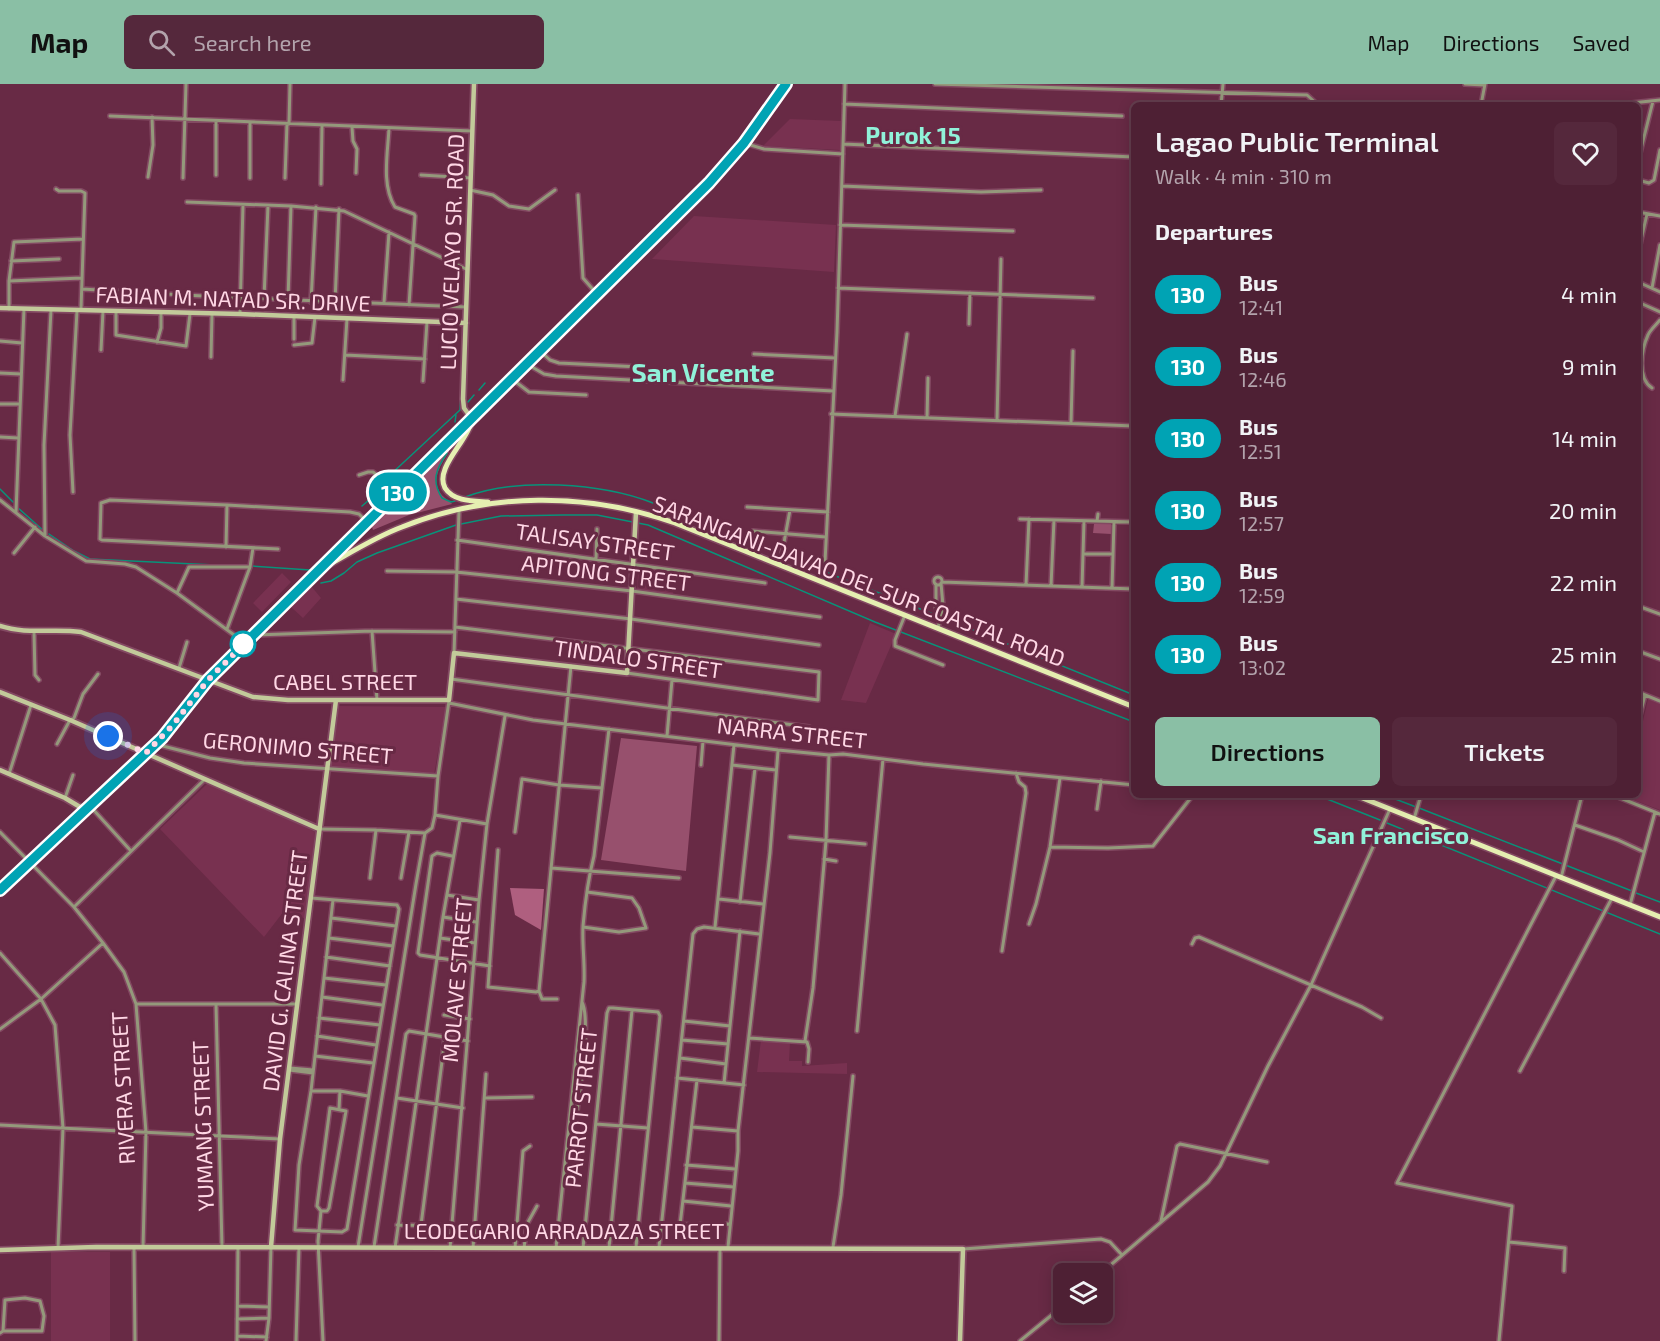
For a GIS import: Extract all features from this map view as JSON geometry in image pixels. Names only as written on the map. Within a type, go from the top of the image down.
[{"type":"main road","points":[[0,890],[156,744],[208,680],[709,183],[744,143],[786,84]]},
{"type":"main road","name":"SARANGANI-DAVAO DEL SUR COASTAL ROAD","points":[[472,419],[468,432],[444,471],[443,481],[450,493],[461,499],[497,503]]},
{"type":"main road","name":"SARANGANI-DAVAO DEL SUR COASTAL ROAD","points":[[318,570],[396,529],[460,510],[497,503],[557,499],[605,505],[675,523],[1131,706]]},
{"type":"main road","points":[[1362,798],[1660,917]]},
{"type":"street","points":[[183,178],[186,84]]},
{"type":"street","points":[[285,178],[290,84]]},
{"type":"street","name":"LUCIO VELAYO SR. ROAD","points":[[472,419],[466,412],[464,404],[474,84]]},
{"type":"street","points":[[824,583],[845,84]]},
{"type":"street","points":[[935,84],[1307,95],[1315,102]]},
{"type":"street","points":[[1221,102],[1223,84]]},
{"type":"street","points":[[1465,84],[1485,85],[1482,102]]},
{"type":"street","points":[[1641,103],[1660,100]]},
{"type":"street","points":[[1641,149],[1653,101]]},
{"type":"street","points":[[844,105],[1122,116]]},
{"type":"street","points":[[110,116],[472,131]]},
{"type":"street","points":[[148,177],[153,145],[152,117]]},
{"type":"street","points":[[216,121],[216,175]]},
{"type":"street","points":[[250,122],[250,178]]},
{"type":"street","points":[[321,184],[322,125]]},
{"type":"street","points":[[352,127],[353,141],[357,149],[356,173]]},
{"type":"street","points":[[389,128],[389,191],[395,207],[415,215],[409,305]]},
{"type":"street","points":[[744,143],[759,148],[843,154]]},
{"type":"street","points":[[843,144],[1131,157]]},
{"type":"street","points":[[1641,181],[1649,183],[1654,180],[1660,150]]},
{"type":"street","points":[[422,175],[471,178]]},
{"type":"street","points":[[842,186],[981,192],[1041,190]]},
{"type":"street","points":[[56,189],[85,193],[82,289],[70,435],[73,492]]},
{"type":"street","points":[[470,190],[493,195],[509,206],[529,209],[555,190]]},
{"type":"street","points":[[578,195],[584,278],[597,294]]},
{"type":"street","points":[[187,202],[339,210],[468,270]]},
{"type":"street","points":[[240,314],[243,205]]},
{"type":"street","points":[[264,298],[268,206]]},
{"type":"street","points":[[288,300],[291,206]]},
{"type":"street","points":[[311,302],[315,207]]},
{"type":"street","points":[[335,302],[339,210]]},
{"type":"street","points":[[1641,212],[1660,216]]},
{"type":"street","points":[[1641,240],[1647,213]]},
{"type":"street","points":[[840,225],[1013,231]]},
{"type":"street","points":[[384,303],[389,232]]},
{"type":"street","points":[[9,309],[9,281],[14,242],[83,239]]},
{"type":"street","points":[[1652,288],[1660,245]]},
{"type":"street","points":[[11,261],[59,259]]},
{"type":"street","points":[[997,420],[1001,260]]},
{"type":"street","points":[[9,281],[82,278]]},
{"type":"street","points":[[1641,283],[1660,292]]},
{"type":"street","points":[[838,288],[1093,298]]},
{"type":"street","points":[[82,289],[311,302],[466,307]]},
{"type":"street","points":[[969,324],[970,293]]},
{"type":"street","points":[[1641,303],[1660,312]]},
{"type":"street","name":"FABIAN M. NATAD SR. DRIVE","points":[[0,308],[212,313],[466,323]]},
{"type":"street","points":[[16,512],[24,309]]},
{"type":"street","points":[[45,536],[44,445],[51,310]]},
{"type":"street","points":[[101,350],[103,311]]},
{"type":"street","points":[[116,312],[116,334],[187,345],[190,313]]},
{"type":"street","points":[[157,342],[161,328],[161,312]]},
{"type":"street","points":[[212,313],[212,357]]},
{"type":"street","points":[[294,316],[294,339]]},
{"type":"street","points":[[294,345],[312,344],[315,317]]},
{"type":"street","points":[[343,380],[347,319]]},
{"type":"street","points":[[1652,388],[1643,380],[1642,368],[1649,333],[1660,320]]},
{"type":"street","points":[[423,381],[427,322]]},
{"type":"street","points":[[895,416],[908,334]]},
{"type":"street","points":[[0,341],[22,343]]},
{"type":"street","points":[[540,351],[550,360],[559,363],[640,367]]},
{"type":"street","points":[[1071,423],[1073,351]]},
{"type":"street","points":[[754,354],[835,358]]},
{"type":"street","points":[[345,355],[425,359]]},
{"type":"street","points":[[527,364],[544,374],[556,376],[833,391]]},
{"type":"street","points":[[0,373],[21,374]]},
{"type":"street","points":[[927,418],[928,378]]},
{"type":"street","points":[[512,379],[529,392],[586,395]]},
{"type":"street","points":[[0,404],[20,404]]},
{"type":"street","points":[[831,414],[1131,426]]},
{"type":"street","points":[[0,437],[18,438]]},
{"type":"street","points":[[359,475],[373,472],[398,492]]},
{"type":"street","points":[[0,500],[45,536],[86,561],[136,567],[177,593],[245,643]]},
{"type":"street","points":[[278,549],[102,540],[100,539],[101,503],[110,500],[350,512],[359,514],[367,522]]},
{"type":"street","points":[[226,547],[227,505]]},
{"type":"street","points":[[747,507],[828,512]]},
{"type":"street","points":[[0,692],[70,720],[319,829],[425,833],[432,828],[435,815],[438,776],[452,679],[457,524],[460,510]]},
{"type":"street","points":[[780,566],[790,510]]},
{"type":"street","points":[[627,673],[636,512]]},
{"type":"street","points":[[1097,521],[1098,514]]},
{"type":"street","points":[[1020,519],[1131,522]]},
{"type":"street","points":[[1026,585],[1029,519]]},
{"type":"street","points":[[1051,586],[1054,520]]},
{"type":"street","points":[[1082,587],[1084,521]]},
{"type":"street","points":[[1112,588],[1114,522]]},
{"type":"street","points":[[14,553],[35,528]]},
{"type":"street","points":[[596,559],[597,530]]},
{"type":"street","points":[[753,531],[826,537]]},
{"type":"street","name":"TALISAY STREET","points":[[457,540],[765,583]]},
{"type":"street","points":[[227,629],[250,567],[253,548]]},
{"type":"street","points":[[1083,554],[1113,554]]},
{"type":"street","points":[[177,593],[189,567],[250,567]]},
{"type":"street","name":"APITONG STREET","points":[[387,571],[456,572],[632,591],[820,617]]},
{"type":"street","points":[[938,628],[943,606],[942,582],[939,577],[933,582],[939,620]]},
{"type":"street","points":[[933,582],[1131,589]]},
{"type":"street","points":[[456,599],[631,619],[819,645]]},
{"type":"street","points":[[1641,607],[1660,614]]},
{"type":"street","points":[[905,615],[895,642],[896,648],[943,665]]},
{"type":"street","name":"CABEL STREET","points":[[0,626],[12,630],[34,632],[81,632],[253,697],[288,700],[449,702]]},
{"type":"street","points":[[253,635],[455,629],[629,648]]},
{"type":"street","points":[[34,632],[35,675],[39,680]]},
{"type":"street","points":[[372,632],[377,700]]},
{"type":"street","points":[[179,668],[187,642]]},
{"type":"street","name":"TINDALO STREET","points":[[454,653],[627,673],[818,700],[819,672],[629,648]]},
{"type":"street","points":[[1641,652],[1660,659]]},
{"type":"street","points":[[557,999],[542,999],[539,991],[571,666]]},
{"type":"street","points":[[57,744],[70,720],[74,718],[83,694],[98,674]]},
{"type":"street","points":[[452,679],[808,727]]},
{"type":"street","points":[[667,736],[672,680]]},
{"type":"street","points":[[1641,693],[1660,701]]},
{"type":"street","points":[[1641,711],[1645,695]]},
{"type":"street","name":"DAVID G. CALINA STREET","points":[[271,1247],[280,1139],[336,700]]},
{"type":"street","name":"NARRA STREET","points":[[449,702],[505,716],[734,745],[829,755],[843,753],[1131,785]]},
{"type":"street","points":[[9,774],[31,705]]},
{"type":"street","name":"MOLAVE STREET","points":[[450,1248],[479,900],[505,716]]},
{"type":"street","points":[[556,1248],[585,964],[583,927],[609,729]]},
{"type":"street","points":[[701,765],[703,741]]},
{"type":"street","name":"GERONIMO STREET","points":[[156,744],[210,758],[327,770],[438,776]]},
{"type":"street","points":[[715,927],[734,745]]},
{"type":"street","points":[[728,1247],[738,1131],[770,853],[778,750]]},
{"type":"street","points":[[805,1041],[813,988],[826,841],[829,755]]},
{"type":"street","points":[[857,1030],[883,759]]},
{"type":"street","points":[[732,765],[776,770]]},
{"type":"street","points":[[740,902],[755,768]]},
{"type":"street","points":[[0,770],[88,808],[132,852]]},
{"type":"street","points":[[1002,951],[1026,793],[1025,787],[1018,782],[1016,773]]},
{"type":"street","points":[[65,798],[73,775]]},
{"type":"street","points":[[1029,924],[1050,847],[1060,778]]},
{"type":"street","points":[[74,907],[205,779]]},
{"type":"street","points":[[515,832],[522,779],[559,785],[602,788]]},
{"type":"street","points":[[1097,809],[1101,782]]},
{"type":"street","points":[[1050,847],[1153,846],[1191,798]]},
{"type":"street","points":[[1414,819],[1420,798]]},
{"type":"street","points":[[1499,1341],[1512,1206],[1397,1183],[1559,877],[1581,798]]},
{"type":"street","points":[[1624,798],[1658,813],[1644,852],[1630,905]]},
{"type":"street","points":[[1113,1263],[1208,1182],[1220,1166],[1268,1066],[1311,985],[1390,809]]},
{"type":"street","points":[[435,815],[488,824]]},
{"type":"street","points":[[395,1248],[442,916],[460,820]]},
{"type":"street","points":[[1575,825],[1644,852]]},
{"type":"street","points":[[370,878],[376,830]]},
{"type":"street","name":"RIVERA STREET","points":[[0,832],[74,907],[103,943],[124,972],[136,1004],[146,1132],[144,1247]]},
{"type":"street","points":[[401,878],[409,832]]},
{"type":"street","points":[[358,1247],[425,833]]},
{"type":"street","points":[[790,837],[865,844]]},
{"type":"street","points":[[0,843],[6,838]]},
{"type":"street","points":[[498,850],[488,986],[528,992],[539,991]]},
{"type":"street","points":[[452,856],[435,853],[428,876],[417,951],[420,955],[490,966]]},
{"type":"street","points":[[824,859],[836,861]]},
{"type":"street","points":[[551,868],[679,878]]},
{"type":"street","points":[[583,927],[619,932],[646,928],[639,908],[632,898],[587,892]]},
{"type":"street","points":[[447,895],[479,900]]},
{"type":"street","points":[[311,898],[397,905],[399,909],[347,1228],[342,1232],[294,1230],[299,1165],[315,1056],[333,900]]},
{"type":"street","points":[[1520,1071],[1612,898]]},
{"type":"street","points":[[719,899],[763,904]]},
{"type":"street","points":[[442,916],[477,922]]},
{"type":"street","points":[[331,918],[396,926]]},
{"type":"street","points":[[659,1247],[693,934],[700,927],[715,927],[760,934]]},
{"type":"street","points":[[724,1083],[741,931]]},
{"type":"street","points":[[1192,944],[1195,938],[1199,937],[1362,1007],[1381,1018]]},
{"type":"street","points":[[329,938],[393,946]]},
{"type":"street","points":[[440,938],[475,943]]},
{"type":"street","points":[[0,1029],[41,999],[103,943]]},
{"type":"street","points":[[0,953],[41,999],[55,1025],[63,1128],[58,1248]]},
{"type":"street","points":[[326,957],[390,966]]},
{"type":"street","points":[[324,978],[386,985]]},
{"type":"street","points":[[322,997],[383,1005]]},
{"type":"street","points":[[570,1115],[577,1111],[581,1080],[585,1007],[581,1000]]},
{"type":"street","points":[[136,1004],[297,1004]]},
{"type":"street","name":"YUMANG STREET","points":[[216,1004],[222,1247]]},
{"type":"street","points":[[580,1011],[585,1007]]},
{"type":"street","name":"PARROT STREET","points":[[583,1248],[609,1008],[632,1010]]},
{"type":"street","points":[[609,1248],[632,1010],[660,1013],[636,1248]]},
{"type":"street","points":[[444,1015],[470,1019]]},
{"type":"street","points":[[319,1018],[380,1025]]},
{"type":"street","points":[[683,1021],[729,1026]]},
{"type":"street","points":[[374,1248],[406,1034],[409,1032],[469,1041]]},
{"type":"street","points":[[317,1036],[376,1045]]},
{"type":"street","points":[[422,1225],[445,1038]]},
{"type":"street","points":[[749,1038],[805,1041],[809,1045],[808,1062]]},
{"type":"street","points":[[681,1040],[728,1044]]},
{"type":"street","points":[[315,1056],[373,1063]]},
{"type":"street","points":[[680,1058],[726,1064]]},
{"type":"street","points":[[574,1067],[581,1080]]},
{"type":"street","points":[[290,1069],[313,1071]]},
{"type":"street","points":[[473,1248],[486,1074]]},
{"type":"street","points":[[833,1247],[841,1195],[853,1076]]},
{"type":"street","points":[[677,1078],[744,1085]]},
{"type":"street","points":[[680,1225],[696,1080]]},
{"type":"street","points":[[310,1091],[340,1091],[368,1096]]},
{"type":"street","points":[[339,1109],[340,1091]]},
{"type":"street","points":[[571,1095],[578,1101]]},
{"type":"street","points":[[484,1098],[532,1097]]},
{"type":"street","points":[[397,1098],[463,1108]]},
{"type":"street","points":[[330,1108],[339,1109],[346,1111],[329,1208],[327,1211],[321,1211],[317,1209],[317,1206],[330,1108]]},
{"type":"street","points":[[596,1124],[648,1128]]},
{"type":"street","points":[[0,1125],[280,1139]]},
{"type":"street","points":[[691,1127],[738,1131]]},
{"type":"street","points":[[1161,1222],[1177,1146],[1182,1144],[1227,1152],[1267,1162]]},
{"type":"street","points":[[515,1248],[522,1151],[530,1146]]},
{"type":"street","points":[[686,1165],[735,1169]]},
{"type":"street","points":[[685,1183],[734,1187]]},
{"type":"street","points":[[683,1201],[731,1206]]},
{"type":"street","points":[[524,1248],[527,1224],[537,1206]]},
{"type":"street","points":[[321,1211],[318,1231],[323,1341]]},
{"type":"street","points":[[662,1225],[729,1224]]},
{"type":"street","points":[[397,1225],[452,1226]]},
{"type":"street","name":"LEODEGARIO ARRADAZA STREET","points":[[0,1250],[134,1247],[963,1248],[1101,1239],[1110,1242],[1122,1255]]},
{"type":"street","points":[[1509,1242],[1565,1248],[1564,1271]]},
{"type":"street","points":[[134,1247],[135,1341]]},
{"type":"street","points":[[238,1247],[237,1339],[266,1339],[269,1318],[271,1247]]},
{"type":"street","points":[[296,1341],[299,1247]]},
{"type":"street","points":[[719,1341],[720,1247]]},
{"type":"street","points":[[960,1341],[963,1248]]},
{"type":"street","points":[[25,1298],[40,1301],[44,1316],[42,1331],[2,1332],[5,1300],[25,1298]]},
{"type":"street","points":[[238,1306],[269,1307]]},
{"type":"street","points":[[1020,1341],[1053,1314]]},
{"type":"street","points":[[237,1319],[269,1318]]},
{"type":"shaded area","points":[[790,119],[841,121],[840,150],[763,146]]},
{"type":"shaded area","points":[[694,216],[836,225],[834,272],[652,259]]},
{"type":"shaded area","points":[[449,449],[438,472],[436,483],[441,494],[452,504],[409,515],[373,530],[375,522]]},
{"type":"shaded area","points":[[1094,524],[1111,524],[1111,534],[1093,533]]},
{"type":"shaded area","points":[[638,568],[675,573],[673,595],[637,590]]},
{"type":"shaded area","points":[[282,573],[291,582],[262,612],[253,603]]},
{"type":"shaded area","points":[[311,586],[321,598],[303,618],[291,607]]},
{"type":"shaded area","points":[[870,623],[896,634],[866,703],[841,700]]},
{"type":"shaded area","points":[[1648,699],[1660,704],[1660,810],[1628,798],[1641,798],[1641,730]]},
{"type":"shaded area","points":[[339,706],[446,707],[434,775],[330,767]]},
{"type":"shaded area","points":[[621,738],[697,746],[686,871],[601,860]]},
{"type":"shaded area","points":[[207,784],[212,784],[315,832],[306,919],[284,911],[264,937],[160,829]]},
{"type":"shaded area","points":[[510,888],[544,889],[541,930],[515,915]]},
{"type":"shaded area","points":[[761,1040],[790,1043],[789,1061],[802,1061],[802,1066],[847,1063],[847,1074],[757,1072]]},
{"type":"shaded area","points":[[51,1252],[110,1252],[110,1341],[51,1341]]},
{"type":"waterway","points":[[465,263],[468,203]]},
{"type":"waterway","points":[[464,293],[465,273]]},
{"type":"waterway","points":[[479,390],[485,383]]},
{"type":"waterway","points":[[388,482],[390,475],[460,410],[461,391]]},
{"type":"waterway","points":[[468,402],[474,395]]},
{"type":"waterway","points":[[455,422],[456,415]]},
{"type":"waterway","points":[[447,453],[440,464],[436,481],[442,498],[451,502],[455,501]]},
{"type":"waterway","points":[[465,497],[486,491],[534,485],[585,487],[609,491],[653,503],[721,533],[777,553]]},
{"type":"waterway","points":[[0,489],[13,502]]},
{"type":"waterway","points":[[362,506],[382,489]]},
{"type":"waterway","points":[[17,507],[45,532]]},
{"type":"waterway","points":[[461,524],[501,516],[597,515],[648,525],[875,622],[1131,721]]},
{"type":"waterway","points":[[321,583],[331,581],[357,562],[377,553],[456,525]]},
{"type":"waterway","points":[[49,534],[90,559],[236,566]]},
{"type":"waterway","points":[[791,559],[820,571]]},
{"type":"waterway","points":[[252,566],[310,570]]},
{"type":"waterway","points":[[828,573],[933,614]]},
{"type":"waterway","points":[[946,619],[1131,694]]},
{"type":"waterway","points":[[1325,798],[1380,820]]},
{"type":"waterway","points":[[1393,798],[1416,807]]},
{"type":"waterway","points":[[1419,808],[1632,891]]},
{"type":"waterway","points":[[1387,823],[1660,934]]},
{"type":"waterway","points":[[1636,893],[1660,902]]},
{"type":"bus line","name":"130","points":[[0,890],[162,738],[208,680],[709,183],[744,143],[786,84]]},
{"type":"district","name":"Purok 15","points":[[913,136]]},
{"type":"district","name":"San Vicente","points":[[703,373]]},
{"type":"district","name":"San Francisco","points":[[1391,836]]},
{"type":"route","points":[[108,736],[146,753],[162,738],[208,680],[245,643],[243,644]]}]
